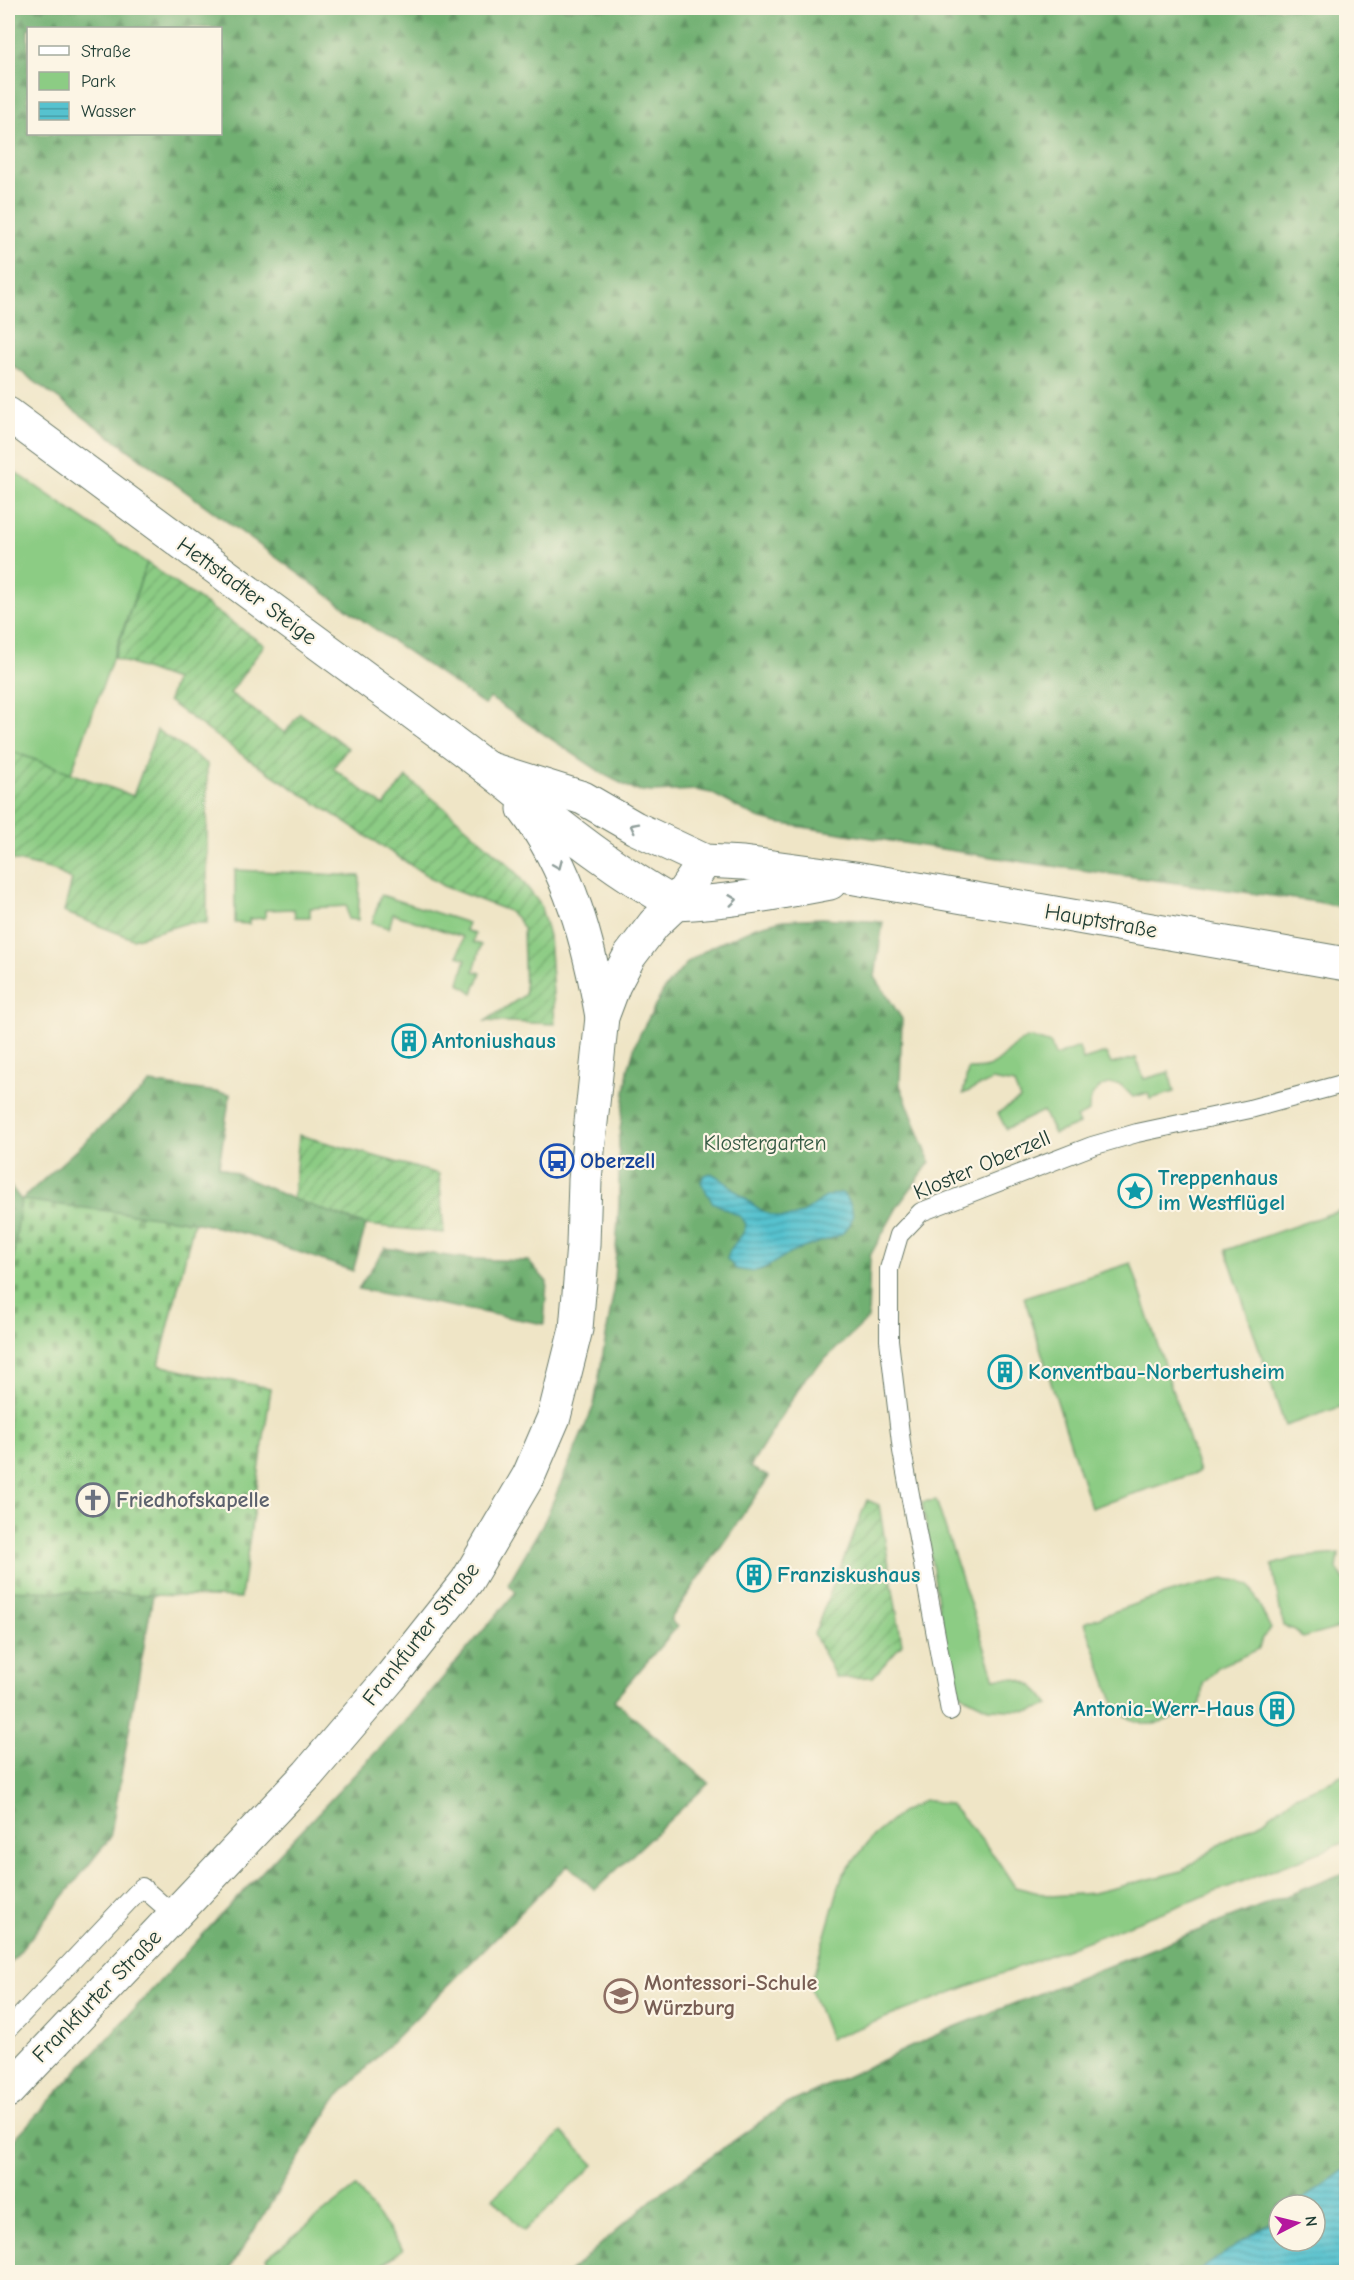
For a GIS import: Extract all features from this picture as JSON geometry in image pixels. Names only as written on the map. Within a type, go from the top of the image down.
[{"type":"main road","name":"Hettstadter Steige","points":[[8,414],[487,768],[599,855],[675,904]]},
{"type":"main road","name":"Hettstadter Steige","points":[[487,768],[583,798],[635,828],[705,861]]},
{"type":"main road","name":"Hettstadter Steige","points":[[487,768],[537,825],[555,857],[586,939],[602,1017]]},
{"type":"main road","points":[[671,844],[675,904]]},
{"type":"main road","name":"Frankfurter Straße","points":[[8,2091],[308,1774],[390,1678],[467,1581],[530,1475],[554,1417],[576,1329],[583,1245],[585,1180],[602,1017],[614,985],[629,957],[654,924],[675,904],[705,861]]},
{"type":"main road","name":"Hauptstraße","points":[[705,861],[743,863],[855,878],[1347,964]]},
{"type":"main road","name":"Hauptstraße","points":[[675,904],[768,896],[855,878]]},
{"type":"lane","name":"Kloster Oberzell","points":[[950,1711],[902,1451],[889,1340],[889,1269],[899,1235],[921,1212],[1092,1146],[1137,1133],[1250,1109],[1347,1083]]},
{"type":"lane","points":[[8,2029],[142,1887],[174,1916]]},
{"type":"green space","points":[[8,8],[1346,8],[1346,908],[1317,902],[1030,863],[777,823],[758,818],[711,793],[696,790],[652,792],[634,790],[605,775],[490,698],[485,705],[362,620],[8,362]]},
{"type":"green space","points":[[8,467],[147,563],[71,773],[8,750]]},
{"type":"green space","points":[[147,563],[264,645],[230,693],[285,733],[300,713],[348,748],[333,768],[384,806],[406,777],[513,869],[540,904],[549,936],[555,1024],[485,1021],[525,995],[523,929],[517,918],[506,910],[443,886],[245,757],[168,701],[175,680],[114,658]]},
{"type":"green space","points":[[157,730],[207,764],[207,923],[187,923],[133,939],[64,912],[72,880],[54,870],[8,859],[8,750],[133,796]]},
{"type":"green space","points":[[235,870],[360,876],[358,920],[348,919],[347,906],[310,908],[310,917],[295,917],[294,909],[265,910],[265,918],[249,919],[249,924],[235,923]]},
{"type":"green space","points":[[381,895],[468,923],[465,930],[475,934],[473,942],[481,945],[474,971],[481,973],[473,993],[459,983],[466,959],[458,956],[463,937],[393,914],[389,928],[372,923]]},
{"type":"green space","name":"Klostergarten","points":[[822,918],[883,922],[875,977],[902,1019],[900,1085],[930,1162],[898,1206],[870,1256],[868,1319],[806,1377],[750,1467],[769,1477],[670,1620],[677,1627],[614,1700],[709,1783],[595,1890],[568,1865],[337,2097],[228,2272],[8,2272],[8,2146],[220,1916],[412,1714],[516,1592],[508,1584],[545,1520],[594,1405],[613,1296],[619,1204],[619,1138],[628,1070],[635,1045],[665,988],[688,962],[709,948],[756,927],[783,920]]},
{"type":"green space","points":[[1032,1038],[1051,1044],[1055,1056],[1079,1047],[1083,1060],[1106,1053],[1111,1064],[1136,1058],[1144,1079],[1169,1072],[1174,1092],[1150,1099],[1148,1093],[1133,1097],[1121,1085],[1108,1084],[1094,1093],[1089,1112],[1076,1118],[1079,1124],[1054,1134],[1043,1111],[1006,1129],[998,1113],[1020,1099],[1014,1084],[992,1080],[963,1094],[968,1069],[988,1067],[999,1061],[1019,1043]]},
{"type":"green space","points":[[150,1083],[230,1094],[219,1166],[293,1199],[366,1225],[353,1271],[247,1234],[194,1222],[21,1200]]},
{"type":"green space","points":[[299,1135],[439,1174],[444,1233],[366,1225],[293,1199]]},
{"type":"green space","points":[[8,1183],[21,1200],[8,1300]]},
{"type":"green space","points":[[21,1200],[194,1222],[159,1365],[271,1388],[241,1598],[9,1590],[8,1300]]},
{"type":"green space","points":[[1346,1208],[1346,1405],[1285,1426],[1226,1250]]},
{"type":"green space","points":[[385,1248],[472,1259],[528,1261],[547,1282],[544,1324],[358,1289]]},
{"type":"green space","points":[[1131,1263],[1199,1472],[1091,1508],[1024,1297]]},
{"type":"green space","points":[[867,1500],[879,1505],[902,1644],[873,1677],[836,1678],[814,1634]]},
{"type":"green space","points":[[936,1500],[995,1679],[1012,1678],[1026,1683],[1039,1692],[1049,1705],[1031,1711],[990,1709],[958,1691],[946,1651],[922,1502]]},
{"type":"green space","points":[[1339,1554],[1337,1569],[1346,1583],[1346,1626],[1303,1638],[1295,1630],[1283,1626],[1272,1565],[1294,1558]]},
{"type":"green space","points":[[1225,1579],[1239,1581],[1250,1586],[1271,1629],[1262,1638],[1259,1649],[1218,1667],[1203,1684],[1201,1703],[1195,1709],[1155,1724],[1145,1724],[1125,1717],[1113,1701],[1085,1623],[1189,1587]]},
{"type":"green space","points":[[8,1585],[9,1590],[153,1595],[110,1838],[8,1966]]},
{"type":"green space","points":[[1346,1774],[1346,1842],[830,2039],[810,1987],[842,1876],[873,1836],[902,1812],[924,1800],[949,1804],[996,1858],[1015,1887],[1051,1896],[1093,1893],[1182,1871],[1225,1841],[1263,1821],[1294,1797]]},
{"type":"green space","points":[[1346,1872],[1346,2169],[1312,2193],[1267,2193],[1267,2224],[1197,2272],[569,2272],[655,2197],[781,2107],[947,2030]]},
{"type":"green space","points":[[562,2132],[594,2165],[524,2231],[493,2198]]},
{"type":"green space","points":[[356,2187],[403,2249],[373,2272],[277,2272],[266,2258]]},
{"type":"water","points":[[711,1173],[722,1179],[753,1205],[775,1216],[788,1217],[801,1214],[825,1197],[842,1193],[852,1209],[852,1220],[840,1235],[805,1247],[762,1269],[745,1271],[736,1269],[727,1259],[728,1254],[743,1233],[746,1224],[741,1217],[712,1202],[701,1182],[704,1175]]},
{"type":"water","points":[[1346,2169],[1346,2272],[1197,2272],[1267,2224],[1267,2253],[1327,2253],[1327,2193],[1312,2193]]},
{"type":"place","name":"Antoniushaus","points":[[409,1041]]},
{"type":"place","name":"Oberzell","points":[[557,1161]]},
{"type":"place","name":"Treppenhaus im Westflügel","points":[[1135,1191]]},
{"type":"place","name":"Konventbau-Norbertusheim","points":[[1005,1372]]},
{"type":"place","name":"Friedhofskapelle","points":[[93,1500]]},
{"type":"place","name":"Franziskushaus","points":[[754,1575]]},
{"type":"place","name":"Antonia-Werr-Haus","points":[[1277,1709]]},
{"type":"place","name":"Montessori-Schule Würzburg","points":[[621,1996]]}]
